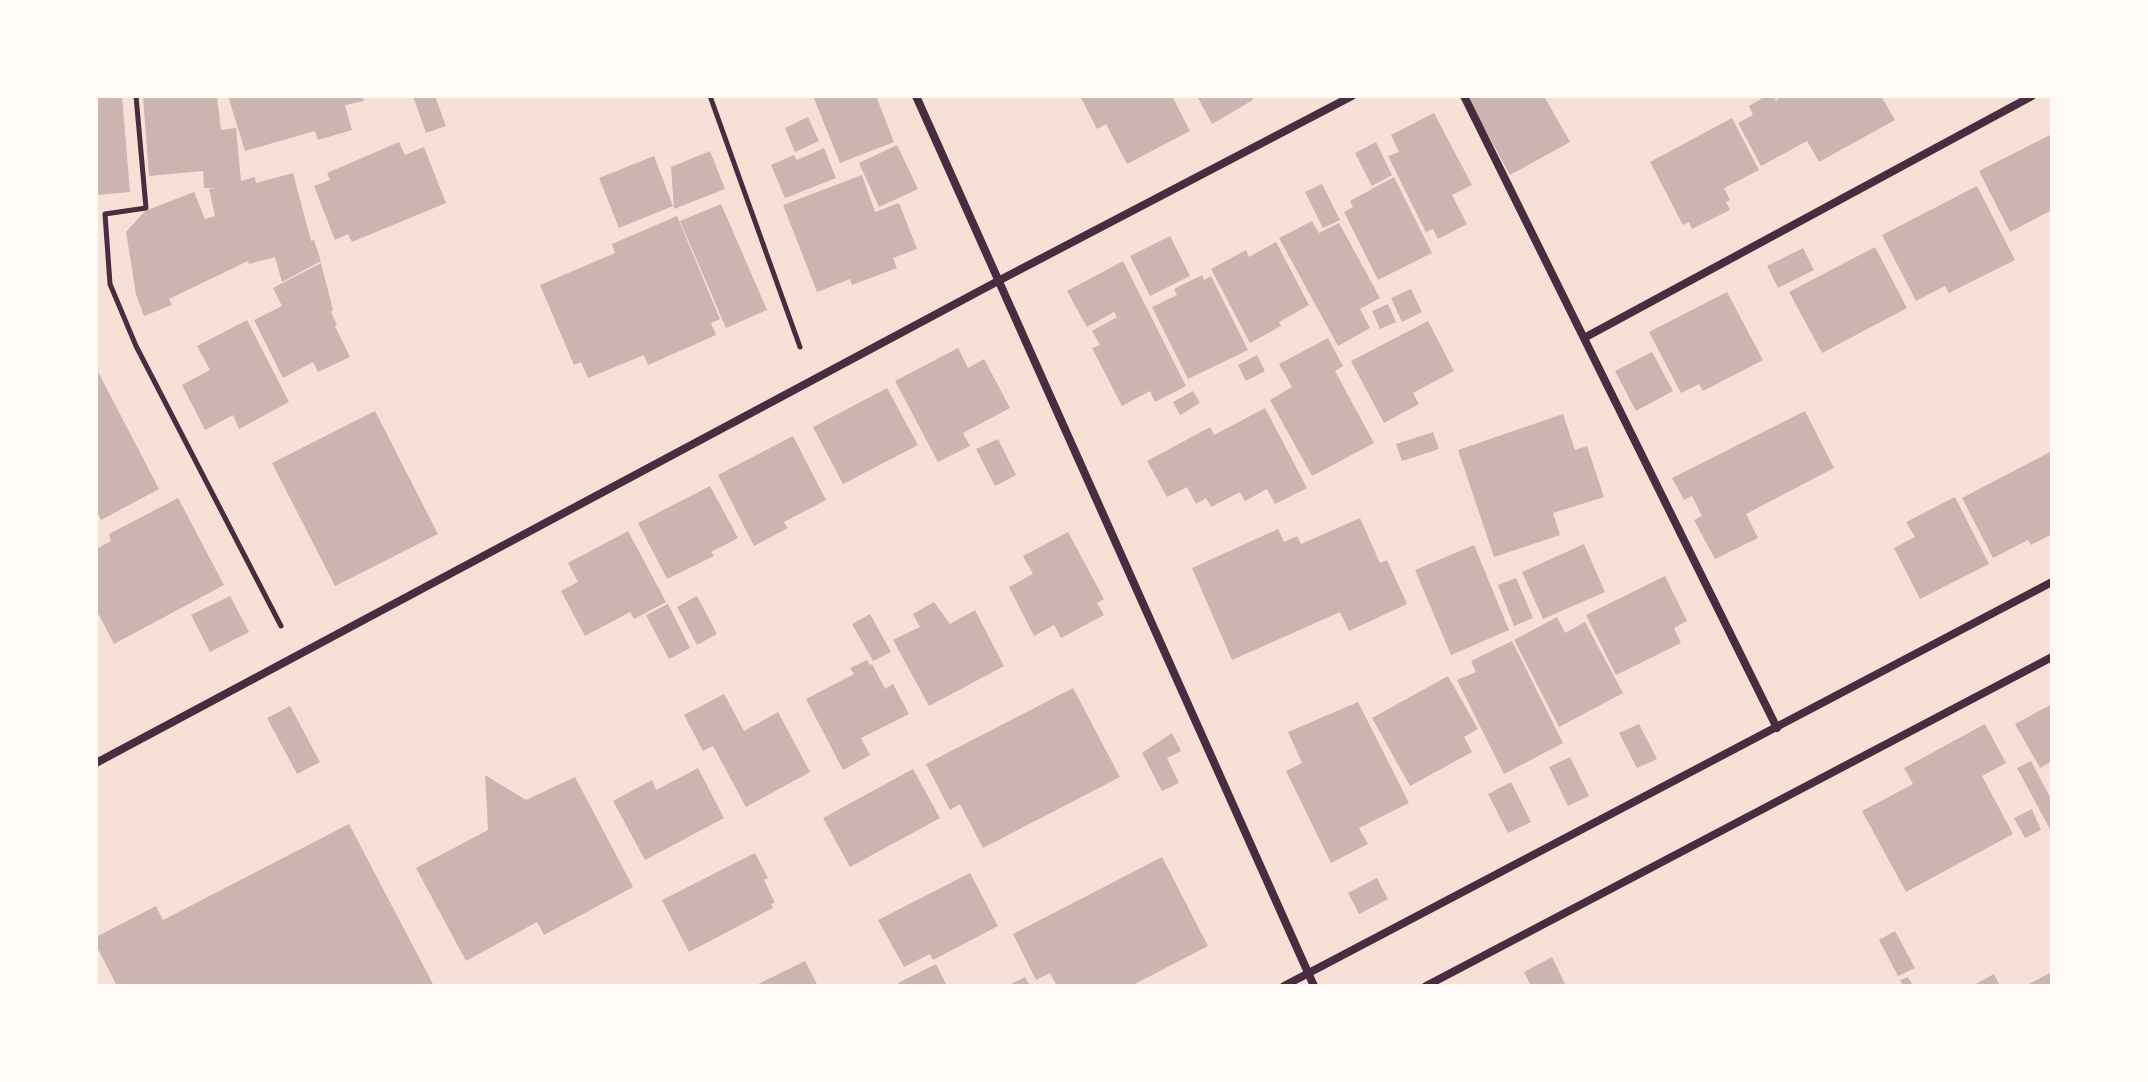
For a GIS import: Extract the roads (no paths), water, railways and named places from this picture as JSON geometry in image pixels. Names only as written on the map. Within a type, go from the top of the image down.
[{"type":"street","points":[[916,96],[1314,986]]},
{"type":"street","points":[[96,763],[1000,280],[1352,96]]},
{"type":"street","points":[[1464,96],[1777,728]]},
{"type":"street","points":[[1584,338],[2032,96]]},
{"type":"street","points":[[1284,986],[2052,582]]},
{"type":"street","points":[[1426,986],[2052,657]]}]
